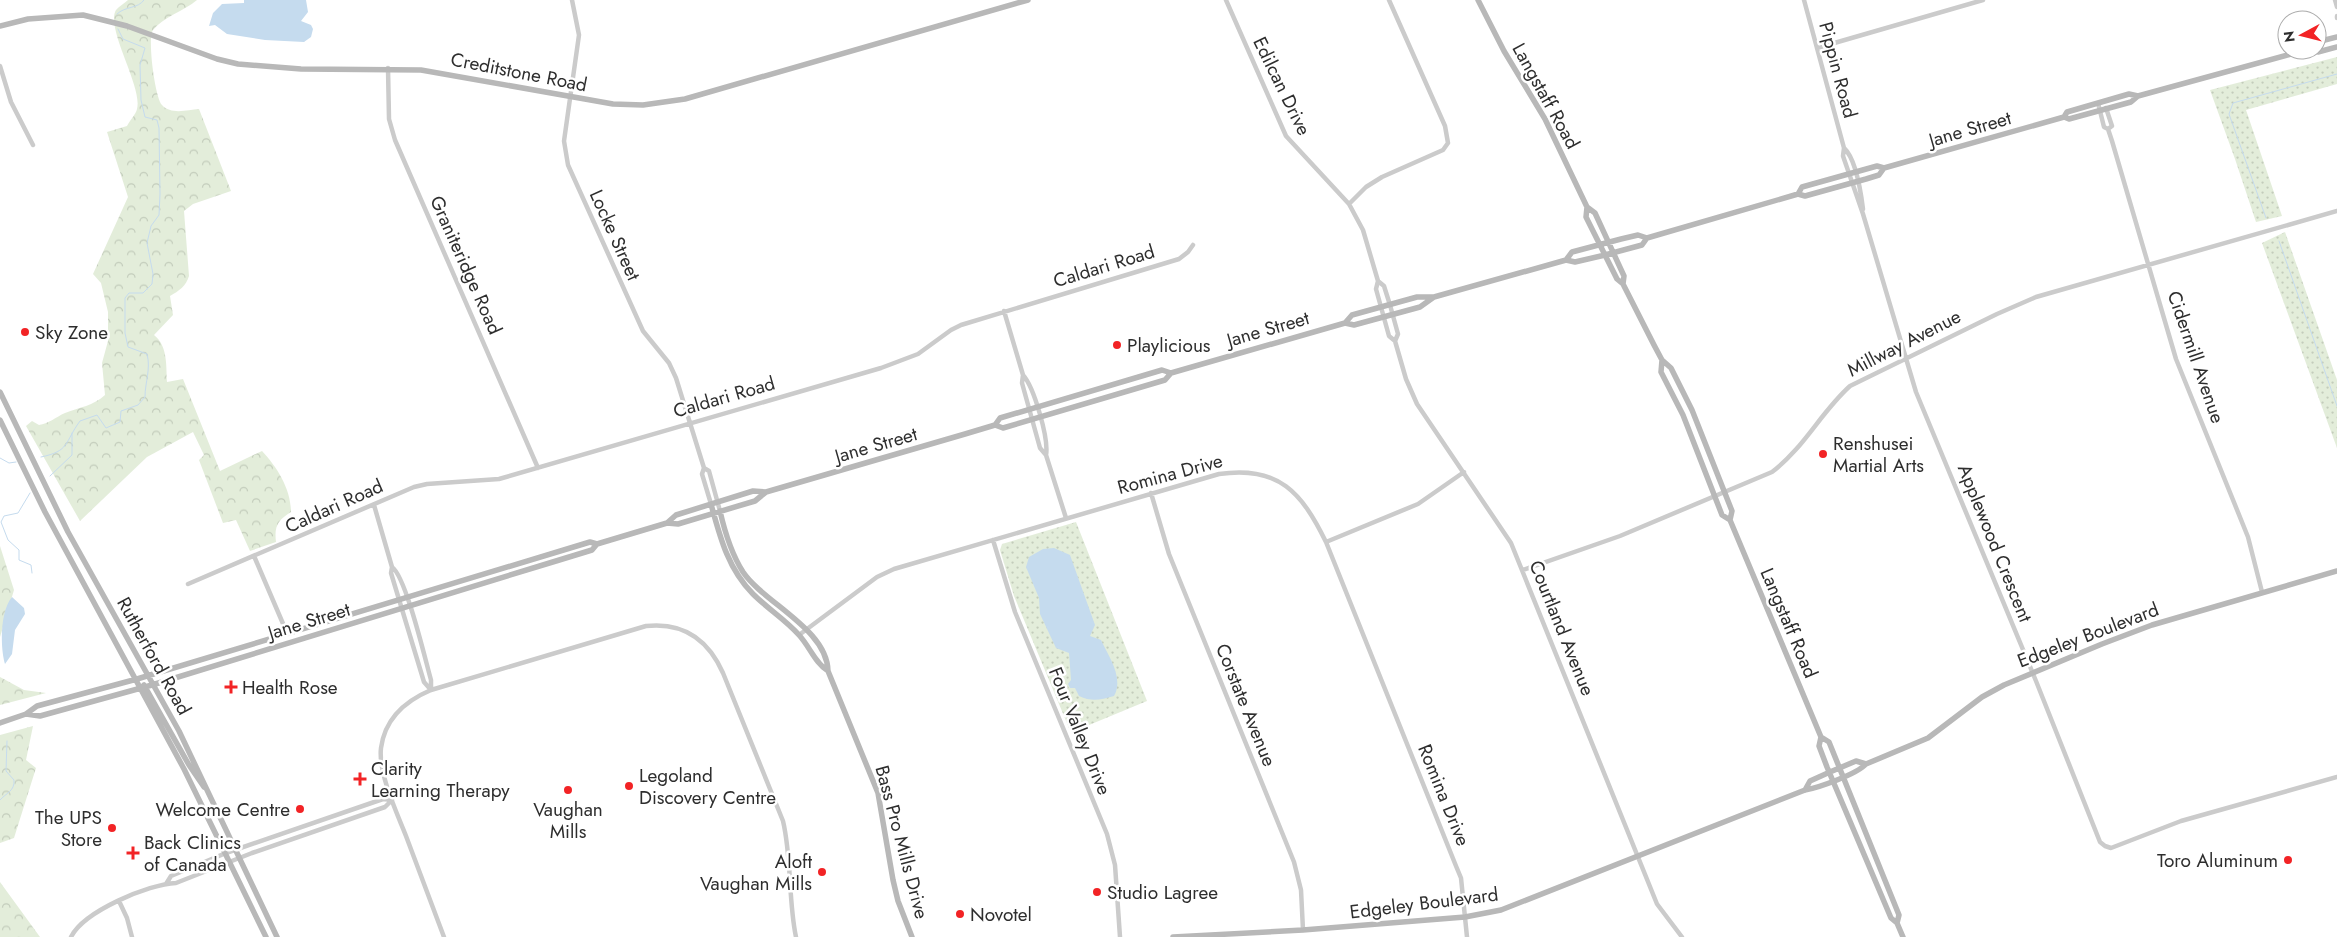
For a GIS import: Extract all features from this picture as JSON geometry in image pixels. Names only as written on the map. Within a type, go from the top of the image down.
[{"type":"main road","name":"Creditstone Road","points":[[0,26],[28,19],[83,15],[127,26],[217,59],[238,64],[301,69],[388,68],[452,74],[613,104],[643,105],[685,99],[1028,0]]},
{"type":"main road","name":"Langstaff Road","points":[[1478,0],[1504,51],[1545,119],[1586,207],[1586,217],[1617,279],[1623,284],[1662,360],[1671,368],[1692,410],[1732,511],[1730,520]]},
{"type":"main road","name":"Jane Street","points":[[1798,194],[1802,187],[1877,166],[1884,168],[2064,117],[2069,119],[2131,102],[2138,96],[2277,58]]},
{"type":"main road","name":"Jane Street","points":[[2064,117],[2067,112],[2098,103],[2130,94],[2138,96]]},
{"type":"main road","name":"Jane Street","points":[[1566,260],[1572,252],[1638,235],[1647,238],[1798,194],[1805,196],[1879,175],[1884,168]]},
{"type":"main road","name":"Langstaff Road","points":[[1586,207],[1595,213],[1609,242],[1624,276],[1623,284]]},
{"type":"main road","name":"Jane Street","points":[[26,714],[40,716],[152,685],[592,550],[597,544],[667,522],[676,515],[753,491],[766,492],[995,425],[1003,428],[1165,380],[1171,373],[1345,323],[1352,315],[1417,297],[1434,297],[1566,260],[1575,262],[1614,253],[1642,245],[1647,238]]},
{"type":"main road","name":"Jane Street","points":[[1345,323],[1354,326],[1420,307],[1434,297]]},
{"type":"main road","name":"Langstaff Road","points":[[1662,360],[1662,372],[1683,415],[1722,515],[1730,520],[1821,737],[1829,742],[1840,768],[1899,914],[1897,923]]},
{"type":"main road","name":"Jane Street","points":[[995,425],[1000,418],[1029,409],[1162,370],[1171,373]]},
{"type":"main road","name":"Rutherford Road","points":[[0,392],[55,507],[210,794],[277,937]]},
{"type":"main road","name":"Rutherford Road","points":[[0,420],[44,512],[136,679],[143,687],[266,937]]},
{"type":"main road","name":"Jane Street","points":[[667,522],[678,524],[755,501],[766,492]]},
{"type":"main road","name":"Bass Pro Mills Drive","points":[[711,504],[723,548],[738,576],[754,595],[799,635],[820,666],[828,671]]},
{"type":"main road","name":"Bass Pro Mills Drive","points":[[720,511],[730,548],[743,573],[757,588],[806,630],[828,662],[828,671],[878,793],[893,880],[898,901],[912,937]]},
{"type":"main road","name":"Jane Street","points":[[0,723],[26,714],[38,706],[136,679],[590,542],[597,544]]},
{"type":"main road","name":"Edgeley Boulevard","points":[[1174,937],[1303,930],[1465,917],[1517,905],[1805,790],[1814,789],[1861,770],[1866,764],[1928,738],[1982,697],[2033,672],[2152,624],[2337,571]]},
{"type":"main road","points":[[143,687],[193,772],[210,794]]},
{"type":"main road","name":"Langstaff Road","points":[[1821,737],[1819,746],[1891,918],[1897,923],[1903,937]]},
{"type":"main road","name":"Edgeley Boulevard","points":[[1805,790],[1810,781],[1830,772],[1856,761],[1866,764]]},
{"type":"street","name":"Locke Street","points":[[572,0],[579,35],[564,141],[568,165],[643,332],[669,363],[691,424],[704,468],[702,474],[711,504]]},
{"type":"street","name":"Edilcan Drive","points":[[1226,0],[1286,136],[1349,204],[1363,230],[1378,281],[1376,289],[1382,307]]},
{"type":"street","points":[[1349,204],[1374,182],[1443,150],[1448,143],[1445,126],[1389,0]]},
{"type":"street","name":"Pippin Road","points":[[1804,0],[1844,148],[1850,153],[1854,182]]},
{"type":"street","points":[[1816,48],[1983,0]]},
{"type":"street","points":[[2335,0],[2337,7]]},
{"type":"street","points":[[0,66],[11,102],[33,145]]},
{"type":"street","name":"Graniteridge Road","points":[[388,68],[389,119],[395,140],[538,468]]},
{"type":"street","name":"Cidermill Avenue","points":[[2098,103],[2104,127],[2108,129],[2176,359],[2248,537],[2262,592]]},
{"type":"street","name":"Cidermill Avenue","points":[[2106,108],[2112,126],[2108,129]]},
{"type":"street","name":"Applewood Crescent","points":[[1854,182],[1916,392],[2033,672],[2100,842],[2104,846],[2111,848],[2120,846],[2181,821],[2337,777]]},
{"type":"street","name":"Millway Avenue","points":[[1523,570],[1620,536],[1772,472],[1793,455],[1834,402],[1850,386],[2036,297],[2337,211]]},
{"type":"street","name":"Caldari Road","points":[[188,584],[427,484],[499,479],[881,368],[918,354],[951,330],[1004,311],[1179,259],[1193,245]]},
{"type":"street","name":"Edilcan Drive","points":[[1378,281],[1384,286],[1393,314]]},
{"type":"street","name":"Courtland Avenue","points":[[1382,307],[1389,336],[1395,342],[1406,379],[1414,397],[1511,543],[1657,904],[1682,937]]},
{"type":"street","points":[[1004,311],[1023,375],[1022,384],[1040,448],[1046,456],[1066,518]]},
{"type":"street","name":"Courtland Avenue","points":[[1393,314],[1398,334],[1395,342]]},
{"type":"street","points":[[1023,375],[1029,382],[1039,416],[1047,447],[1046,456]]},
{"type":"street","name":"Locke Street","points":[[704,468],[709,471],[720,511]]},
{"type":"street","name":"Romina Drive","points":[[799,635],[877,577],[894,569],[1151,493],[1232,472],[1244,472],[1272,478],[1283,484],[1306,504],[1326,542],[1461,878],[1465,917]]},
{"type":"street","points":[[1326,542],[1418,504],[1464,472]]},
{"type":"street","name":"Corstate Avenue","points":[[1151,493],[1169,554],[1294,862],[1301,890],[1303,930]]},
{"type":"street","points":[[374,505],[392,567],[390,573],[401,609],[424,682],[431,690]]},
{"type":"street","name":"Four Valley Drive","points":[[993,540],[1015,612],[1107,834],[1116,875],[1120,937]]},
{"type":"street","points":[[254,556],[287,633]]},
{"type":"street","points":[[392,567],[398,571],[410,606],[431,680],[431,690]]},
{"type":"street","points":[[444,937],[392,800],[382,764],[381,748],[385,734],[398,710],[415,697],[431,690],[646,626],[667,625],[694,634],[706,644],[716,658],[783,821],[787,838],[789,887],[796,937]]},
{"type":"street","points":[[166,884],[171,876],[226,853],[383,799],[392,800]]},
{"type":"street","points":[[71,937],[79,926],[119,901],[166,884],[176,883],[230,861],[385,807],[392,800]]},
{"type":"street","points":[[119,901],[127,918],[132,937]]},
{"type":"street","points":[[1465,917],[1467,937]]},
{"type":"green space","points":[[128,0],[197,0],[162,21],[153,30],[151,35],[151,55],[154,80],[159,100],[166,108],[174,111],[199,109],[231,191],[193,204],[184,211],[189,276],[182,288],[170,296],[173,315],[154,335],[164,350],[167,382],[183,379],[220,471],[262,451],[278,471],[286,487],[291,512],[283,518],[276,528],[276,542],[250,551],[236,520],[223,523],[199,460],[204,455],[193,432],[147,457],[80,521],[26,426],[32,421],[39,425],[46,423],[65,413],[91,404],[105,395],[102,363],[108,341],[108,312],[101,283],[93,274],[128,197],[107,132],[127,126],[137,109],[135,87],[119,43],[114,19],[116,10]]},
{"type":"green space","points":[[2337,57],[2337,84],[2246,110],[2282,216],[2256,222],[2210,90]]},
{"type":"green space","points":[[2285,232],[2337,380],[2337,448],[2262,243]]},
{"type":"green space","points":[[1076,522],[1147,701],[1077,730],[1069,728],[1014,596],[1000,550],[1002,544]]},
{"type":"green space","points":[[0,546],[14,590],[0,637]]},
{"type":"green space","points":[[0,677],[24,690],[46,693],[0,705]]},
{"type":"green space","points":[[33,726],[26,760],[36,768],[14,838],[0,843],[0,735]]},
{"type":"green space","points":[[0,882],[40,937],[0,937]]},
{"type":"water","points":[[244,0],[306,0],[308,12],[301,21],[311,25],[313,29],[311,37],[304,42],[265,40],[227,34],[215,25],[209,26],[213,13],[222,4],[244,3]]},
{"type":"water","points":[[1054,548],[1070,555],[1095,625],[1090,636],[1101,640],[1114,668],[1117,689],[1114,696],[1088,699],[1079,696],[1075,688],[1070,688],[1068,684],[1071,680],[1069,653],[1056,648],[1040,614],[1039,598],[1026,567],[1029,557],[1043,549]]},
{"type":"water","points":[[12,597],[24,608],[25,614],[15,630],[12,654],[5,664],[2,648],[2,629],[5,611]]},
{"type":"waterway","points":[[117,14],[120,11],[138,5],[144,0]]},
{"type":"waterway","points":[[41,457],[62,449],[80,421],[97,415],[106,428],[120,422],[121,411],[138,405],[145,397],[148,365],[147,354],[128,347],[125,333],[125,298],[129,293],[143,293],[152,284],[153,274],[147,243],[151,226],[159,215],[159,128],[157,120],[145,117],[141,100],[140,65],[145,48],[123,39],[118,29]]},
{"type":"waterway","points":[[2266,218],[2229,114],[2233,103],[2337,74]]},
{"type":"waterway","points":[[2279,241],[2337,406]]},
{"type":"waterway","points":[[50,476],[72,455],[72,433]]},
{"type":"waterway","points":[[0,458],[9,463],[16,462]]},
{"type":"waterway","points":[[30,493],[18,513],[4,516],[1,522],[8,540],[19,550],[19,560],[31,565],[32,573]]},
{"type":"waterway","points":[[0,800],[12,789],[14,784],[14,780],[6,771],[7,741]]},
{"type":"place","name":"Sky Zone","points":[[25,332]]},
{"type":"place","name":"Playlicious","points":[[1117,345]]},
{"type":"place","name":"Renshusei Martial Arts","points":[[1823,454]]},
{"type":"place","name":"Health Rose","points":[[231,687]]},
{"type":"place","name":"Clarity Learning Therapy","points":[[360,779]]},
{"type":"place","name":"Legoland Discovery Centre","points":[[629,786]]},
{"type":"place","name":"Vaughan Mills","points":[[568,790]]},
{"type":"place","name":"Welcome Centre","points":[[300,809]]},
{"type":"place","name":"The UPS Store","points":[[112,828]]},
{"type":"place","name":"Back Clinics of Canada","points":[[133,853]]},
{"type":"place","name":"Toro Aluminum","points":[[2288,860]]},
{"type":"place","name":"Aloft Vaughan Mills","points":[[822,872]]},
{"type":"place","name":"Studio Lagree","points":[[1097,892]]},
{"type":"place","name":"Novotel","points":[[960,914]]}]
